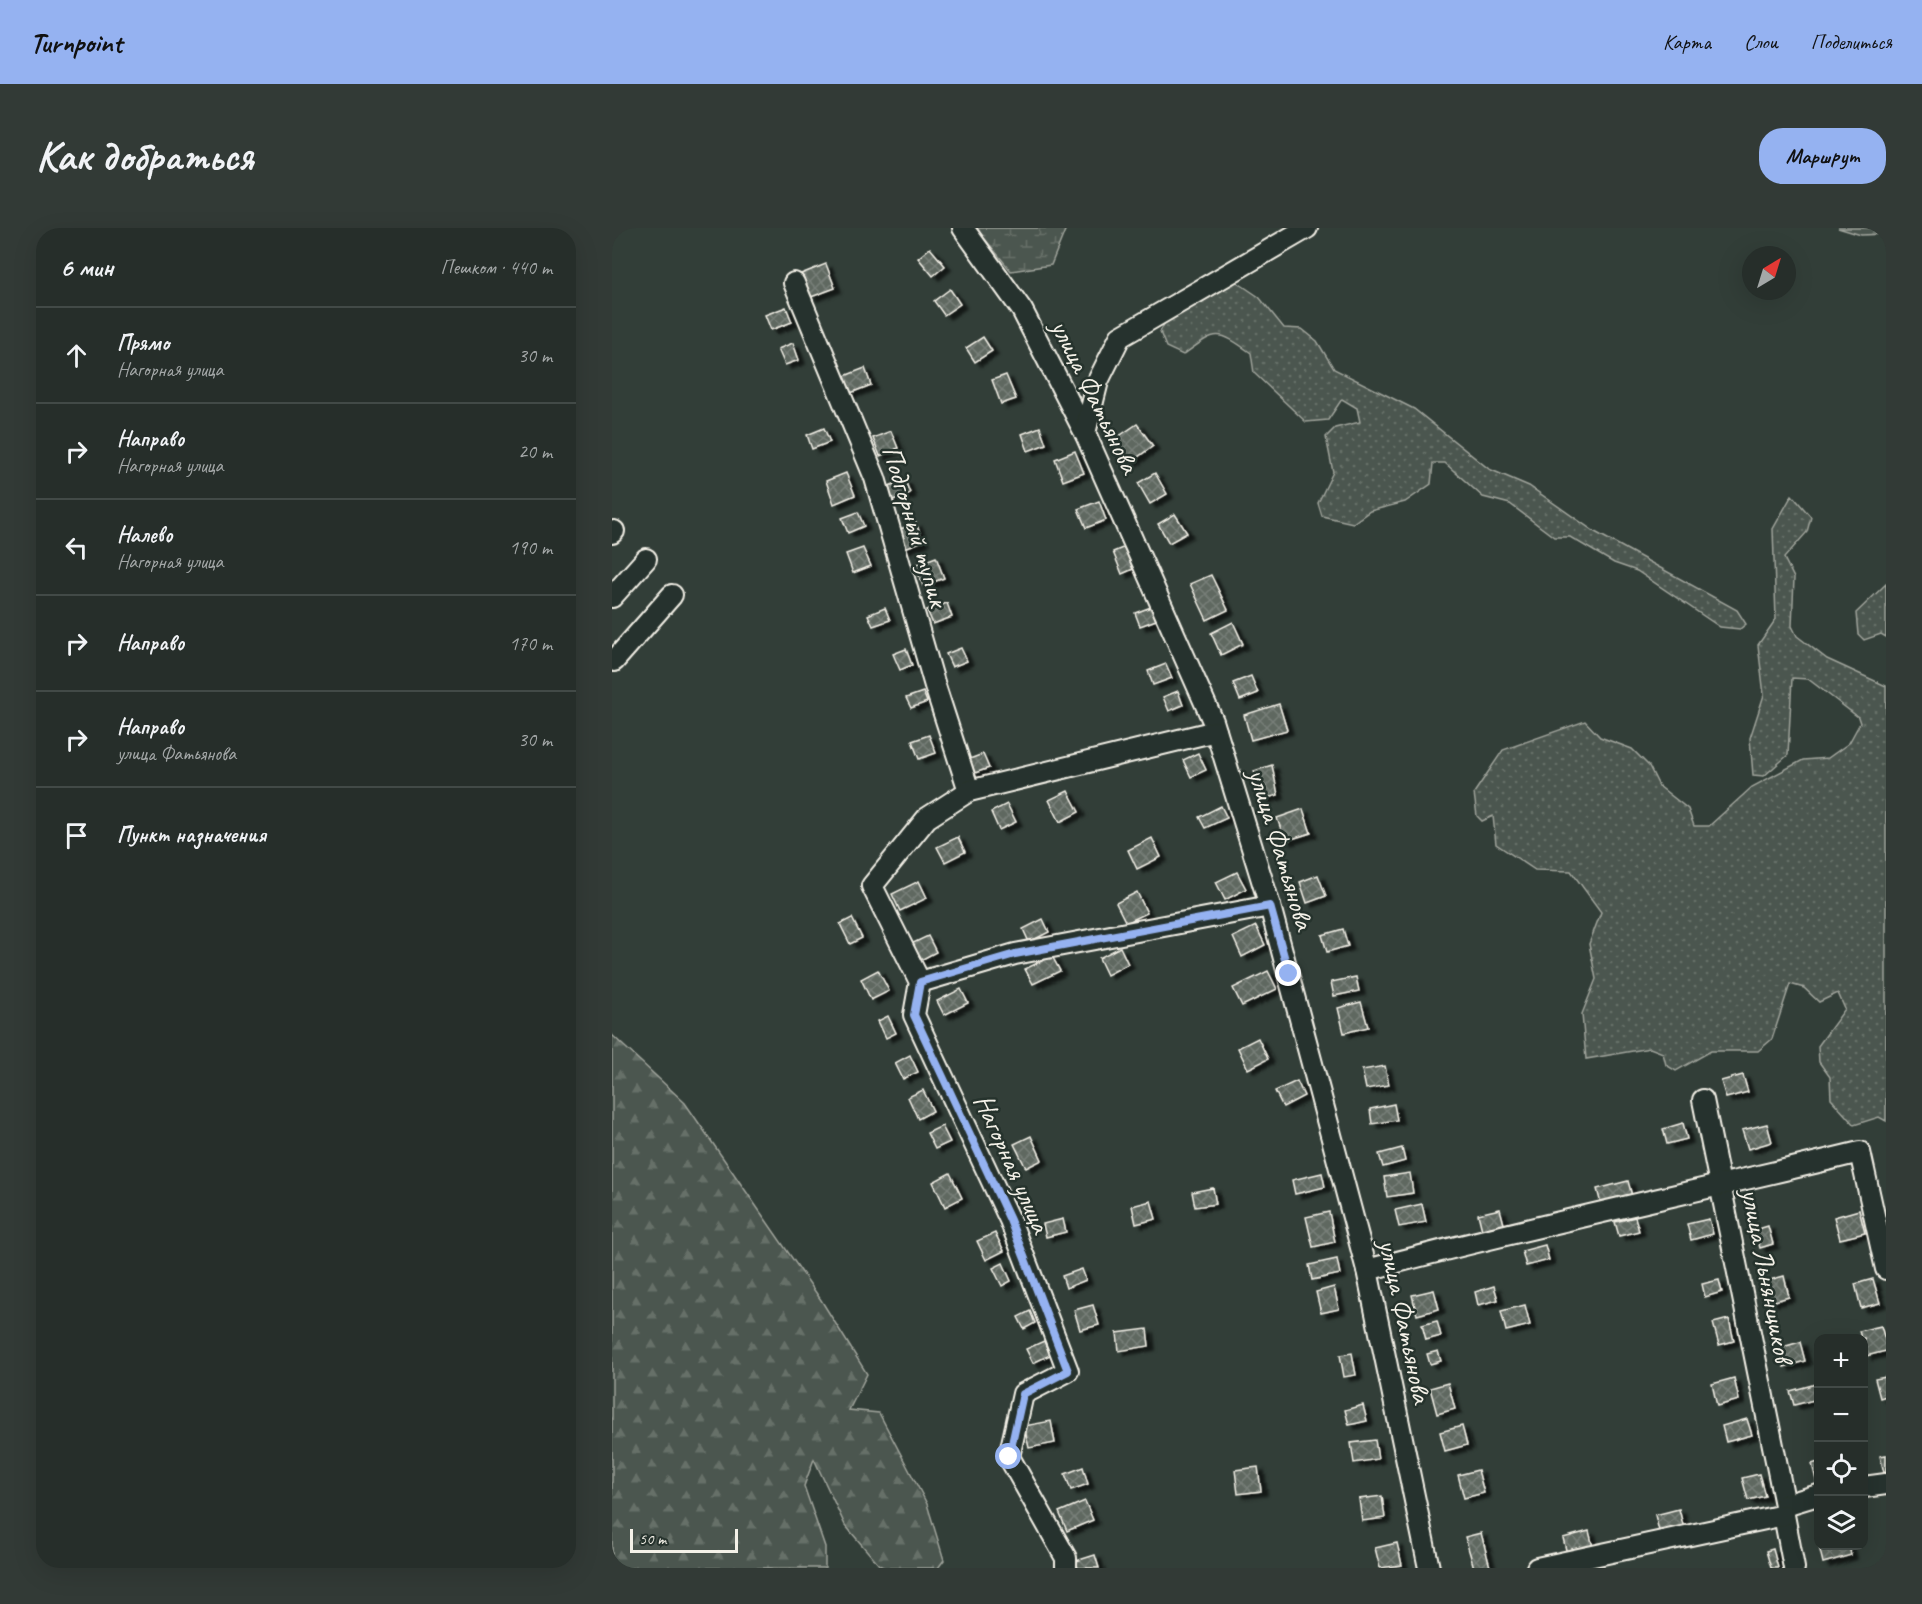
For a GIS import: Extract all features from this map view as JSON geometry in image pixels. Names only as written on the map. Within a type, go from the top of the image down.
[{"type":"street","name":"улица Фатьянова","points":[[963,228],[1022,310],[1085,434],[1216,731],[1270,906],[1367,1270],[1430,1568]]},
{"type":"street","points":[[1085,434],[1098,381],[1120,337],[1307,228]]},
{"type":"street","name":"Подгорный тупик","points":[[794,283],[875,478],[935,686],[969,792]]},
{"type":"street","points":[[612,597],[646,559]]},
{"type":"street","points":[[612,659],[614,661],[672,596]]},
{"type":"street","points":[[1216,731],[969,792],[927,818],[872,886],[920,982],[1015,954],[1270,906]]},
{"type":"street","name":"Нагорная улица","points":[[920,982],[914,1015],[1010,1220],[1068,1371],[1023,1394],[1009,1457],[1066,1558],[1066,1568]]},
{"type":"street","name":"улица Льнянщиков","points":[[1703,1100],[1785,1510],[1794,1568]]},
{"type":"street","points":[[1367,1270],[1860,1152],[1886,1269]]},
{"type":"street","points":[[1868,1486],[1886,1484]]},
{"type":"street","points":[[1537,1568],[1785,1510],[1816,1496]]},
{"type":"green space","points":[[976,228],[1066,228],[1051,265],[1011,271]]},
{"type":"green space","points":[[1838,228],[1886,228],[1886,234],[1861,235]]},
{"type":"green space","points":[[1228,276],[1259,297],[1284,328],[1302,329],[1317,341],[1334,369],[1414,409],[1489,469],[1529,486],[1595,532],[1737,610],[1746,624],[1740,629],[1720,627],[1637,571],[1614,563],[1570,537],[1554,537],[1510,504],[1483,497],[1445,463],[1433,463],[1431,484],[1405,502],[1370,511],[1353,523],[1322,516],[1318,503],[1333,472],[1326,437],[1335,428],[1360,422],[1357,408],[1342,399],[1328,420],[1306,422],[1254,373],[1251,353],[1230,339],[1223,336],[1210,337],[1183,355],[1166,347],[1160,332],[1171,311]]},
{"type":"green space","points":[[1792,495],[1811,517],[1807,532],[1784,558],[1794,578],[1792,626],[1797,636],[1827,659],[1886,686],[1886,1121],[1879,1117],[1854,1125],[1831,1099],[1830,1077],[1819,1062],[1818,1046],[1845,1009],[1838,993],[1819,1002],[1804,988],[1790,984],[1772,1039],[1758,1051],[1711,1051],[1676,1071],[1666,1065],[1663,1053],[1650,1048],[1586,1059],[1582,1014],[1596,979],[1589,944],[1601,912],[1571,871],[1535,870],[1496,844],[1493,816],[1482,821],[1477,816],[1474,793],[1503,750],[1585,721],[1600,737],[1632,749],[1649,766],[1659,786],[1688,809],[1694,826],[1709,826],[1752,787],[1803,760],[1828,758],[1849,743],[1860,723],[1858,717],[1808,679],[1792,678],[1788,755],[1764,776],[1753,775],[1750,738],[1764,695],[1758,645],[1776,619],[1773,529]]},
{"type":"green space","points":[[1886,584],[1886,637],[1881,634],[1864,640],[1858,634],[1856,613]]},
{"type":"green space","points":[[612,1035],[685,1103],[821,1300],[867,1374],[849,1410],[879,1413],[927,1504],[944,1560],[938,1568],[885,1568],[879,1565],[845,1525],[814,1459],[804,1486],[825,1547],[825,1568],[612,1568]]},
{"type":"building","points":[[930,248],[945,266],[933,276],[918,258]]},
{"type":"building","points":[[826,264],[835,288],[811,297],[801,274]]},
{"type":"building","points":[[950,289],[960,304],[944,315],[934,301]]},
{"type":"building","points":[[786,307],[792,322],[771,330],[765,315]]},
{"type":"building","points":[[983,337],[992,351],[975,362],[966,348]]},
{"type":"building","points":[[793,343],[799,360],[785,365],[778,349]]},
{"type":"building","points":[[865,368],[871,385],[848,394],[842,377]]},
{"type":"building","points":[[1006,375],[1016,399],[1001,404],[992,380]]},
{"type":"building","points":[[1137,424],[1153,446],[1131,462],[1115,439]]},
{"type":"building","points":[[1040,427],[1046,444],[1028,451],[1022,434]]},
{"type":"building","points":[[824,428],[830,442],[812,449],[807,435]]},
{"type":"building","points":[[891,431],[898,448],[880,456],[873,438]]},
{"type":"building","points":[[1075,451],[1084,473],[1063,481],[1055,459]]},
{"type":"building","points":[[846,473],[855,495],[834,504],[826,481]]},
{"type":"building","points":[[1155,473],[1167,494],[1150,504],[1138,483]]},
{"type":"building","points":[[905,480],[910,493],[891,501],[886,487]]},
{"type":"building","points":[[1099,501],[1106,520],[1086,528],[1078,509]]},
{"type":"building","points":[[858,512],[864,526],[848,533],[842,518]]},
{"type":"building","points":[[1175,514],[1187,533],[1169,543],[1158,524]]},
{"type":"building","points":[[916,523],[923,541],[902,549],[895,531]]},
{"type":"building","points":[[1125,547],[1133,569],[1122,574],[1113,552]]},
{"type":"building","points":[[863,548],[871,566],[853,573],[846,554]]},
{"type":"building","points":[[936,557],[944,578],[923,586],[915,565]]},
{"type":"building","points":[[1211,575],[1228,610],[1207,620],[1190,584]]},
{"type":"building","points":[[947,603],[952,617],[933,624],[927,610]]},
{"type":"building","points":[[1151,607],[1156,620],[1140,626],[1135,613]]},
{"type":"building","points":[[885,608],[890,620],[873,626],[868,615]]},
{"type":"building","points":[[1233,622],[1243,644],[1221,655],[1211,633]]},
{"type":"building","points":[[961,648],[967,661],[952,667],[946,654]]},
{"type":"building","points":[[906,649],[912,665],[900,670],[893,654]]},
{"type":"building","points":[[1166,664],[1172,678],[1153,685],[1148,671]]},
{"type":"building","points":[[1251,676],[1258,693],[1240,700],[1233,683]]},
{"type":"building","points":[[1178,691],[1183,705],[1169,711],[1163,697]]},
{"type":"building","points":[[923,692],[927,702],[911,708],[906,698]]},
{"type":"building","points":[[1279,704],[1287,730],[1251,740],[1244,715]]},
{"type":"building","points":[[929,735],[936,753],[919,759],[912,741]]},
{"type":"building","points":[[1198,753],[1206,770],[1191,777],[1183,760]]},
{"type":"building","points":[[983,754],[989,768],[972,774],[967,760]]},
{"type":"building","points":[[1272,765],[1278,795],[1263,799],[1254,771]]},
{"type":"building","points":[[1068,791],[1079,812],[1060,822],[1049,800]]},
{"type":"building","points":[[1007,804],[1016,822],[999,830],[991,812]]},
{"type":"building","points":[[1221,806],[1227,818],[1205,828],[1199,817]]},
{"type":"building","points":[[1303,809],[1311,833],[1285,841],[1277,818]]},
{"type":"building","points":[[958,837],[965,852],[945,862],[937,847]]},
{"type":"building","points":[[1152,838],[1161,857],[1137,869],[1128,850]]},
{"type":"building","points":[[1237,872],[1246,889],[1225,900],[1216,882]]},
{"type":"building","points":[[1318,875],[1326,896],[1307,903],[1300,882]]},
{"type":"building","points":[[919,881],[927,898],[900,911],[892,894]]},
{"type":"building","points":[[1137,892],[1147,913],[1126,923],[1116,903]]},
{"type":"building","points":[[852,918],[862,938],[850,944],[840,924]]},
{"type":"building","points":[[1043,919],[1049,932],[1029,942],[1023,929]]},
{"type":"building","points":[[1256,926],[1265,945],[1242,957],[1233,937]]},
{"type":"building","points":[[1343,929],[1348,946],[1327,952],[1322,935]]},
{"type":"building","points":[[928,936],[936,952],[919,961],[911,944]]},
{"type":"building","points":[[1120,947],[1128,964],[1107,975],[1099,958]]},
{"type":"building","points":[[1052,956],[1060,971],[1033,984],[1025,969]]},
{"type":"building","points":[[878,970],[889,991],[871,1000],[861,979]]},
{"type":"building","points":[[1268,971],[1277,989],[1242,1006],[1233,988]]},
{"type":"building","points":[[1356,977],[1359,991],[1334,996],[1331,982]]},
{"type":"building","points":[[961,989],[968,1003],[944,1015],[937,1001]]},
{"type":"building","points":[[1361,1002],[1368,1027],[1344,1033],[1338,1008]]},
{"type":"building","points":[[888,1016],[896,1033],[886,1038],[878,1021]]},
{"type":"building","points":[[1258,1038],[1268,1059],[1248,1069],[1238,1048]]},
{"type":"building","points":[[910,1055],[918,1072],[903,1079],[895,1063]]},
{"type":"building","points":[[1385,1066],[1389,1085],[1366,1089],[1362,1070]]},
{"type":"building","points":[[1743,1075],[1748,1092],[1726,1098],[1721,1081]]},
{"type":"building","points":[[1297,1081],[1304,1096],[1283,1107],[1275,1091]]},
{"type":"building","points":[[923,1090],[933,1111],[918,1119],[908,1097]]},
{"type":"building","points":[[1394,1104],[1397,1120],[1372,1124],[1370,1109]]},
{"type":"building","points":[[1683,1123],[1687,1139],[1667,1144],[1663,1129]]},
{"type":"building","points":[[1767,1124],[1772,1142],[1748,1149],[1742,1130]]},
{"type":"building","points":[[942,1126],[950,1142],[935,1149],[927,1133]]},
{"type":"building","points":[[1031,1136],[1042,1160],[1026,1168],[1014,1144]]},
{"type":"building","points":[[1402,1148],[1405,1161],[1383,1167],[1379,1154]]},
{"type":"building","points":[[950,1173],[962,1198],[945,1207],[933,1182]]},
{"type":"building","points":[[1322,1173],[1325,1187],[1295,1194],[1292,1180]]},
{"type":"building","points":[[1410,1173],[1413,1193],[1387,1197],[1384,1177]]},
{"type":"building","points":[[1628,1181],[1632,1196],[1601,1204],[1597,1189]]},
{"type":"building","points":[[1213,1188],[1216,1204],[1195,1207],[1192,1192]]},
{"type":"building","points":[[1151,1201],[1156,1219],[1136,1224],[1132,1206]]},
{"type":"building","points":[[1422,1204],[1426,1222],[1399,1227],[1395,1210]]},
{"type":"building","points":[[1500,1209],[1505,1228],[1483,1234],[1478,1214]]},
{"type":"building","points":[[1859,1210],[1865,1233],[1840,1239],[1834,1217]]},
{"type":"building","points":[[1329,1212],[1335,1242],[1313,1247],[1306,1217]]},
{"type":"building","points":[[1635,1217],[1639,1231],[1619,1236],[1615,1222]]},
{"type":"building","points":[[1063,1219],[1066,1232],[1046,1237],[1043,1224]]},
{"type":"building","points":[[1709,1219],[1713,1234],[1691,1240],[1687,1224]]},
{"type":"building","points":[[1768,1226],[1773,1244],[1760,1248],[1755,1230]]},
{"type":"building","points":[[995,1233],[1004,1251],[986,1260],[977,1241]]},
{"type":"building","points":[[1545,1245],[1549,1260],[1526,1266],[1522,1251]]},
{"type":"building","points":[[1337,1259],[1340,1274],[1312,1280],[1309,1265]]},
{"type":"building","points":[[1003,1263],[1011,1281],[1002,1286],[993,1268]]},
{"type":"building","points":[[1082,1269],[1086,1280],[1066,1288],[1062,1276]]},
{"type":"building","points":[[1784,1276],[1789,1297],[1771,1302],[1766,1281]]},
{"type":"building","points":[[1873,1279],[1880,1303],[1861,1308],[1855,1284]]},
{"type":"building","points":[[1719,1280],[1722,1292],[1705,1297],[1702,1284]]},
{"type":"building","points":[[1494,1286],[1498,1300],[1478,1305],[1475,1292]]},
{"type":"building","points":[[1334,1287],[1339,1309],[1321,1313],[1316,1292]]},
{"type":"building","points":[[1434,1290],[1439,1309],[1417,1315],[1412,1295]]},
{"type":"building","points":[[1093,1305],[1099,1325],[1080,1330],[1074,1310]]},
{"type":"building","points":[[1525,1305],[1530,1325],[1506,1331],[1501,1311]]},
{"type":"building","points":[[1030,1311],[1035,1323],[1024,1329],[1018,1317]]},
{"type":"building","points":[[1729,1319],[1734,1341],[1719,1345],[1713,1323]]},
{"type":"building","points":[[1437,1321],[1441,1336],[1426,1340],[1422,1325]]},
{"type":"building","points":[[1881,1326],[1886,1351],[1868,1356],[1868,1334],[1860,1334],[1859,1331]]},
{"type":"building","points":[[1147,1329],[1149,1346],[1119,1351],[1117,1333]]},
{"type":"building","points":[[1044,1341],[1050,1355],[1033,1363],[1026,1349]]},
{"type":"building","points":[[1800,1342],[1805,1361],[1784,1367],[1779,1348]]},
{"type":"building","points":[[1438,1351],[1441,1361],[1430,1364],[1427,1354]]},
{"type":"building","points":[[1352,1353],[1356,1375],[1344,1377],[1340,1355]]},
{"type":"building","points":[[1886,1377],[1886,1396],[1880,1398],[1875,1379]]},
{"type":"building","points":[[1734,1378],[1739,1400],[1717,1406],[1712,1384]]},
{"type":"building","points":[[1448,1383],[1455,1409],[1437,1414],[1430,1388]]},
{"type":"building","points":[[1814,1385],[1814,1400],[1794,1405],[1790,1391]]},
{"type":"building","points":[[1363,1405],[1367,1421],[1349,1425],[1345,1410]]},
{"type":"building","points":[[1747,1419],[1752,1435],[1726,1442],[1722,1426]]},
{"type":"building","points":[[1051,1421],[1055,1443],[1029,1448],[1024,1426]]},
{"type":"building","points":[[1462,1426],[1467,1445],[1445,1451],[1440,1432]]},
{"type":"building","points":[[1375,1440],[1378,1459],[1354,1463],[1351,1443]]},
{"type":"building","points":[[1886,1455],[1886,1472],[1884,1473],[1880,1456]]},
{"type":"building","points":[[1083,1467],[1088,1484],[1071,1490],[1065,1474]]},
{"type":"building","points":[[1258,1467],[1261,1491],[1238,1494],[1235,1470]]},
{"type":"building","points":[[1478,1470],[1484,1493],[1464,1498],[1458,1475]]},
{"type":"building","points":[[1759,1474],[1765,1496],[1748,1500],[1742,1478]]},
{"type":"building","points":[[1382,1496],[1385,1518],[1362,1521],[1359,1499]]},
{"type":"building","points":[[1085,1501],[1093,1520],[1067,1531],[1059,1512]]},
{"type":"building","points":[[1679,1509],[1684,1529],[1660,1535],[1655,1515]]},
{"type":"building","points":[[1589,1531],[1593,1547],[1567,1554],[1563,1538]]},
{"type":"building","points":[[1481,1533],[1490,1567],[1474,1568],[1465,1537]]},
{"type":"building","points":[[1397,1543],[1402,1565],[1380,1568],[1375,1548]]},
{"type":"building","points":[[1773,1549],[1778,1568],[1771,1568],[1766,1551]]},
{"type":"building","points":[[1820,1550],[1850,1550],[1851,1555],[1823,1563]]},
{"type":"building","points":[[1095,1555],[1099,1568],[1078,1568],[1076,1561]]},
{"type":"route","points":[[1009,1457],[1023,1394],[1068,1371],[1010,1220],[914,1015],[920,982],[1015,954],[1270,906],[1289,974]]}]
